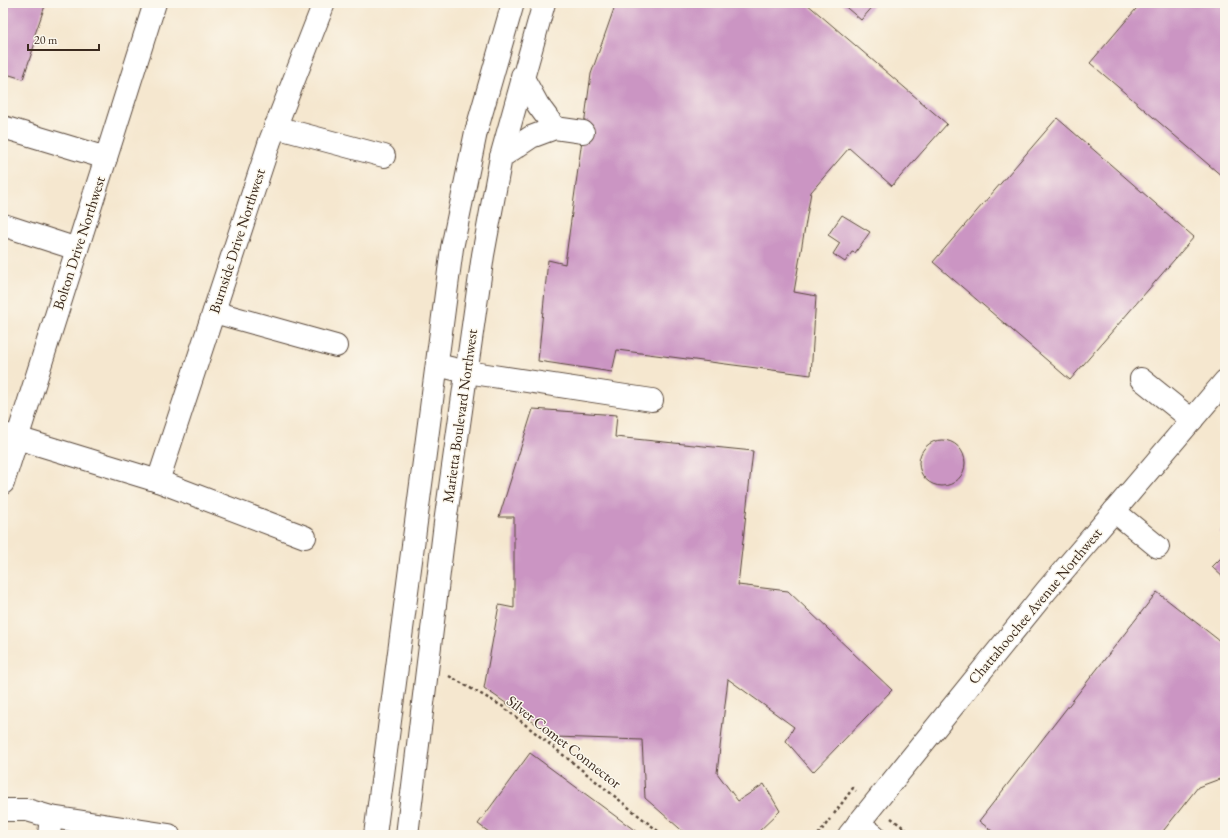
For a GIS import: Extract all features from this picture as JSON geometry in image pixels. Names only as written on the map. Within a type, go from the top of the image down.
[{"type":"street","name":"Bolton Drive Northwest","points":[[3,483],[10,436],[77,249],[155,3]]},
{"type":"street","name":"Burnside Drive Northwest","points":[[158,481],[275,127],[324,3]]},
{"type":"street","points":[[375,835],[452,248],[476,132],[513,3]]},
{"type":"street","name":"Marietta Boulevard Northwest","points":[[407,835],[445,523],[483,255],[501,157],[522,76],[544,3]]},
{"type":"street","points":[[522,76],[538,105],[556,128]]},
{"type":"street","points":[[3,127],[106,158]]},
{"type":"street","points":[[275,127],[384,156]]},
{"type":"street","points":[[501,157],[531,137],[556,128],[583,132]]},
{"type":"street","points":[[3,225],[77,249]]},
{"type":"street","points":[[214,312],[336,346]]},
{"type":"street","points":[[437,365],[467,372],[652,400]]},
{"type":"street","points":[[1141,379],[1192,420]]},
{"type":"street","name":"Chattahoochee Avenue Northwest","points":[[860,831],[1046,591],[1225,381]]},
{"type":"street","points":[[10,436],[158,481],[305,537]]},
{"type":"street","points":[[1114,511],[1158,547]]},
{"type":"street","points":[[3,810],[27,810],[50,826],[169,835]]},
{"type":"path","name":"Silver Comet Connector","points":[[446,674],[502,706],[663,835]]},
{"type":"building","points":[[3,3],[46,3],[34,37],[37,37],[23,79],[3,73]]},
{"type":"building","points":[[616,3],[806,3],[947,124],[892,186],[849,148],[811,192],[794,292],[816,296],[811,375],[617,350],[612,372],[538,361],[548,260],[565,264],[591,74]]},
{"type":"building","points":[[841,3],[876,3],[861,20]]},
{"type":"building","points":[[1141,3],[1225,3],[1225,175],[1223,177],[1090,63]]},
{"type":"building","points":[[1057,118],[1194,237],[1070,380],[933,262]]},
{"type":"building","points":[[842,215],[870,232],[855,253],[852,252],[845,262],[833,254],[840,243],[828,235]]},
{"type":"building","points":[[533,409],[617,415],[615,437],[753,451],[738,585],[788,591],[892,690],[813,772],[786,741],[794,727],[728,679],[717,773],[738,801],[764,784],[780,811],[755,835],[687,835],[645,798],[642,740],[555,737],[484,688],[499,605],[514,608],[514,517],[499,517]]},
{"type":"building","points":[[942,440],[955,444],[961,450],[965,463],[961,476],[955,482],[942,486],[929,482],[923,476],[919,463],[923,450],[929,444]]},
{"type":"building","points":[[1225,526],[1225,537],[1220,532]]},
{"type":"building","points":[[1225,554],[1225,579],[1212,567]]},
{"type":"building","points":[[1157,592],[1225,645],[1225,777],[1198,787],[1160,835],[997,835],[979,821]]},
{"type":"building","points":[[530,753],[641,835],[493,835],[478,824]]}]
